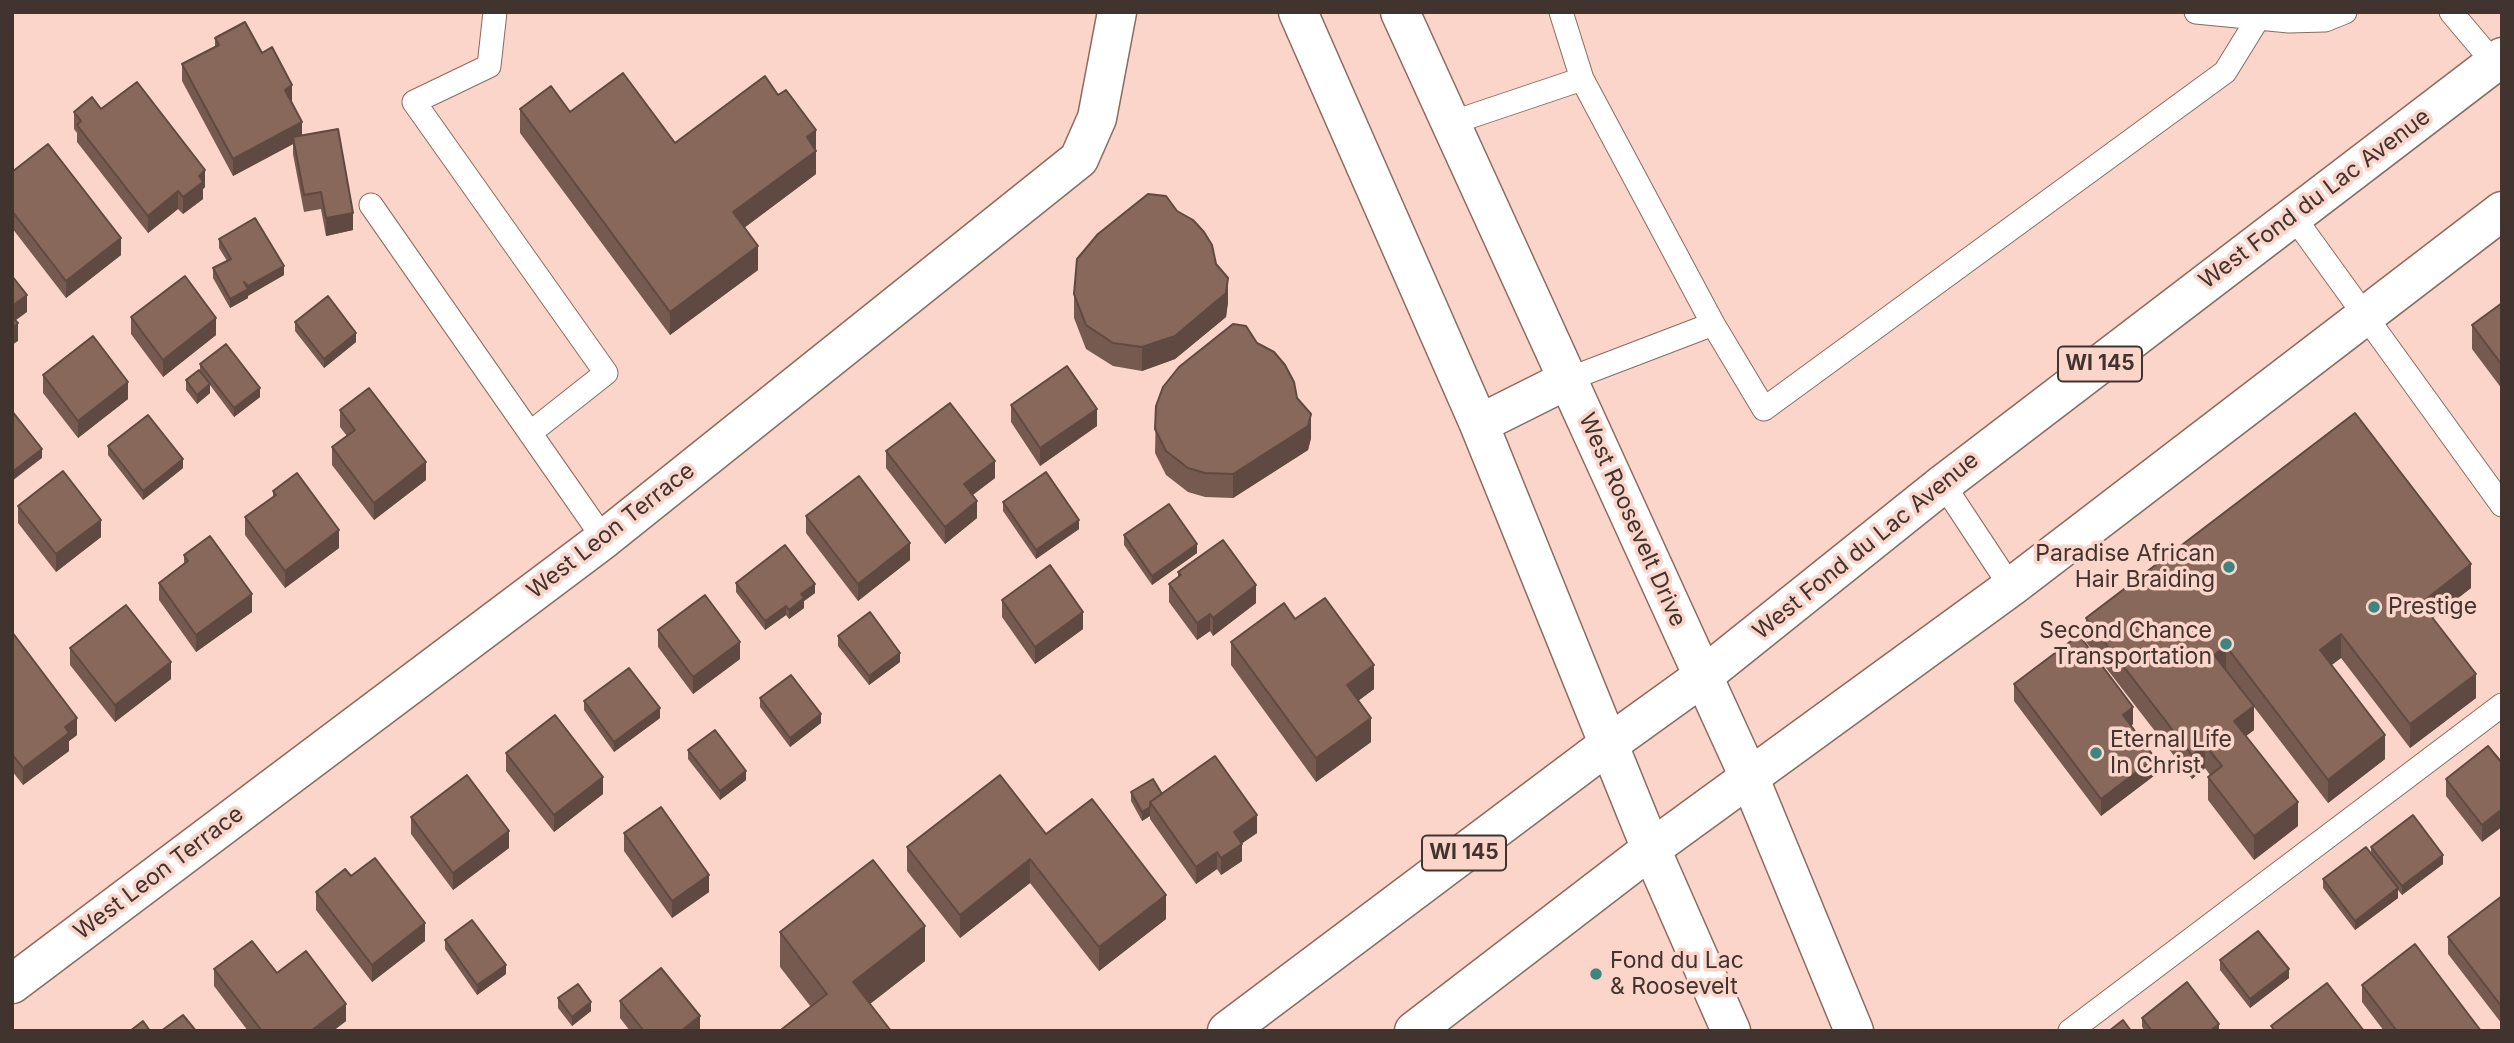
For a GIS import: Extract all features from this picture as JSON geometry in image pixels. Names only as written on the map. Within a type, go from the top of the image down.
[{"type":"street","name":"West Leon Terrace","points":[[12,984],[604,539],[1079,159],[1097,118],[1117,12]]},
{"type":"street","points":[[1298,12],[1479,424],[1651,849],[1731,1031]]},
{"type":"street","name":"West Roosevelt Drive","points":[[1400,12],[1750,779],[1854,1031]]},
{"type":"street","name":"West Fond du Lac Avenue","points":[[1227,1031],[1702,677],[1942,484],[2498,60]]},
{"type":"street","points":[[1414,1031],[1651,849],[2011,586],[2502,211]]},
{"type":"street","points":[[1479,424],[1569,379]]},
{"type":"lane","points":[[495,12],[489,66],[414,102],[606,373],[530,433]]},
{"type":"lane","points":[[1561,12],[1582,79],[1713,324],[1764,410],[2225,72],[2259,17]]},
{"type":"lane","points":[[2196,12],[2289,21],[2325,20],[2345,12]]},
{"type":"lane","points":[[2451,12],[2498,60]]},
{"type":"lane","points":[[1451,123],[1582,79]]},
{"type":"lane","points":[[371,205],[604,539]]},
{"type":"lane","points":[[2293,216],[2502,505]]},
{"type":"lane","points":[[1569,379],[1713,324]]},
{"type":"lane","points":[[1942,484],[2011,586]]},
{"type":"lane","points":[[2070,1031],[2502,705]]},
{"type":"building","points":[[245,22],[262,53],[272,47],[292,85],[285,90],[302,122],[233,159],[182,64],[219,45],[215,38]]},
{"type":"building","points":[[623,73],[675,143],[765,76],[778,95],[786,90],[816,130],[807,137],[816,151],[733,212],[758,246],[670,312],[520,109],[551,86],[570,112]]},
{"type":"building","points":[[137,82],[205,170],[199,176],[203,182],[183,197],[178,191],[148,216],[77,125],[81,121],[74,112],[92,97],[101,109]]},
{"type":"building","points":[[338,129],[353,213],[326,218],[321,192],[304,195],[293,137]]},
{"type":"building","points":[[48,144],[121,238],[66,281],[12,211],[12,172]]},
{"type":"building","points":[[1148,194],[1166,196],[1177,211],[1193,220],[1212,245],[1216,264],[1228,278],[1226,293],[1175,336],[1142,347],[1113,343],[1086,325],[1074,294],[1077,259],[1098,234]]},
{"type":"building","points":[[255,218],[284,266],[248,286],[244,282],[248,289],[230,299],[213,268],[231,259],[219,239]]},
{"type":"building","points":[[12,276],[27,295],[12,306]]},
{"type":"building","points":[[185,276],[216,318],[163,360],[131,317]]},
{"type":"building","points":[[328,296],[356,333],[324,359],[295,322]]},
{"type":"building","points":[[2502,303],[2502,365],[2472,325]]},
{"type":"building","points":[[12,317],[18,323],[12,328]]},
{"type":"building","points":[[1233,324],[1246,326],[1257,343],[1274,352],[1294,382],[1297,398],[1311,414],[1308,426],[1233,474],[1205,473],[1188,468],[1166,451],[1155,429],[1156,406],[1163,387],[1179,367]]},
{"type":"building","points":[[93,336],[128,382],[78,421],[43,375]]},
{"type":"building","points":[[226,344],[260,388],[234,408],[200,364]]},
{"type":"building","points":[[1067,366],[1097,409],[1040,448],[1011,405]]},
{"type":"building","points":[[199,370],[210,384],[197,395],[186,380]]},
{"type":"building","points":[[369,388],[426,462],[374,503],[332,447],[355,430],[340,410]]},
{"type":"building","points":[[950,403],[995,461],[964,484],[977,501],[945,527],[886,451]]},
{"type":"building","points":[[12,411],[42,449],[12,472]]},
{"type":"building","points":[[2355,413],[2471,564],[2421,603],[2476,674],[2410,724],[2341,634],[2320,650],[2385,735],[2328,780],[2226,646],[2214,655],[2254,706],[2234,721],[2298,802],[2254,836],[2208,777],[2222,766],[2205,745],[2192,755],[2086,618]]},
{"type":"building","points":[[148,415],[183,459],[143,491],[108,446]]},
{"type":"building","points":[[63,471],[101,520],[56,554],[18,506]]},
{"type":"building","points":[[1046,472],[1079,520],[1036,550],[1003,502]]},
{"type":"building","points":[[297,473],[339,530],[285,571],[245,517],[276,495],[273,491]]},
{"type":"building","points":[[859,476],[910,543],[858,584],[806,516]]},
{"type":"building","points":[[1169,504],[1197,544],[1152,576],[1124,535]]},
{"type":"building","points":[[210,536],[252,594],[196,635],[159,583],[188,561],[184,555]]},
{"type":"building","points":[[1223,540],[1256,585],[1213,618],[1210,614],[1197,623],[1169,584],[1181,575],[1178,572]]},
{"type":"building","points":[[785,545],[815,584],[801,594],[804,598],[789,610],[786,606],[765,621],[736,583]]},
{"type":"building","points":[[1050,565],[1083,612],[1035,647],[1002,600]]},
{"type":"building","points":[[705,595],[740,642],[693,677],[658,630]]},
{"type":"building","points":[[1325,598],[1374,665],[1347,685],[1371,718],[1316,758],[1231,642],[1284,603],[1295,619]]},
{"type":"building","points":[[126,605],[171,662],[115,705],[70,648]]},
{"type":"building","points":[[870,612],[900,653],[869,676],[838,636]]},
{"type":"building","points":[[12,632],[77,718],[65,727],[69,733],[23,768],[12,754]]},
{"type":"building","name":"Eternal Life In Christ","points":[[2079,635],[2133,707],[2123,715],[2155,758],[2101,799],[2014,684]]},
{"type":"building","points":[[629,668],[660,708],[614,742],[584,701]]},
{"type":"building","points":[[791,675],[821,714],[790,738],[760,698]]},
{"type":"building","points":[[555,715],[603,777],[554,815],[506,753]]},
{"type":"building","points":[[715,730],[746,771],[720,791],[688,750]]},
{"type":"building","points":[[2488,746],[2502,763],[2502,809],[2482,825],[2446,779]]},
{"type":"building","points":[[1215,756],[1257,815],[1234,832],[1242,844],[1221,858],[1217,852],[1196,867],[1150,802]]},
{"type":"building","points":[[467,775],[509,831],[453,873],[411,817]]},
{"type":"building","points":[[1000,775],[1046,834],[1092,799],[1166,895],[1099,947],[1030,859],[960,915],[907,847]]},
{"type":"building","points":[[1153,779],[1162,794],[1142,812],[1131,792]]},
{"type":"building","points":[[661,807],[709,875],[672,901],[624,833]]},
{"type":"building","points":[[2413,815],[2443,855],[2402,886],[2371,847]]},
{"type":"building","points":[[2366,847],[2398,888],[2355,921],[2323,879]]},
{"type":"building","points":[[375,858],[425,923],[372,965],[316,892],[345,869],[351,876]]},
{"type":"building","points":[[873,860],[925,926],[853,982],[891,1031],[784,1031],[782,1029],[827,994],[780,932]]},
{"type":"building","points":[[2502,896],[2502,1007],[2448,937]]},
{"type":"building","points":[[472,920],[506,965],[477,985],[445,940]]},
{"type":"building","points":[[2258,931],[2289,969],[2250,999],[2220,960]]},
{"type":"building","points":[[252,941],[277,973],[306,951],[346,1004],[311,1031],[262,1031],[214,969]]},
{"type":"building","points":[[2415,944],[2481,1031],[2397,1031],[2362,985]]},
{"type":"building","points":[[661,968],[700,1016],[681,1031],[644,1031],[620,1001]]},
{"type":"building","points":[[2187,982],[2219,1024],[2210,1031],[2152,1031],[2142,1018]]},
{"type":"building","points":[[2327,983],[2364,1031],[2275,1031],[2271,1026]]},
{"type":"building","points":[[578,984],[591,1002],[572,1017],[558,998]]},
{"type":"building","points":[[183,1015],[196,1031],[161,1031]]},
{"type":"building","points":[[2123,1020],[2131,1031],[2109,1031]]},
{"type":"building","points":[[143,1021],[150,1031],[130,1031]]},
{"type":"place","name":"Paradise African Hair Braiding","points":[[2229,567]]},
{"type":"place","name":"Prestige","points":[[2374,607]]},
{"type":"place","name":"Second Chance Transportation","points":[[2226,644]]},
{"type":"place","name":"Eternal Life In Christ","points":[[2096,753]]},
{"type":"place","name":"Fond du Lac & Roosevelt","points":[[1596,974]]}]
